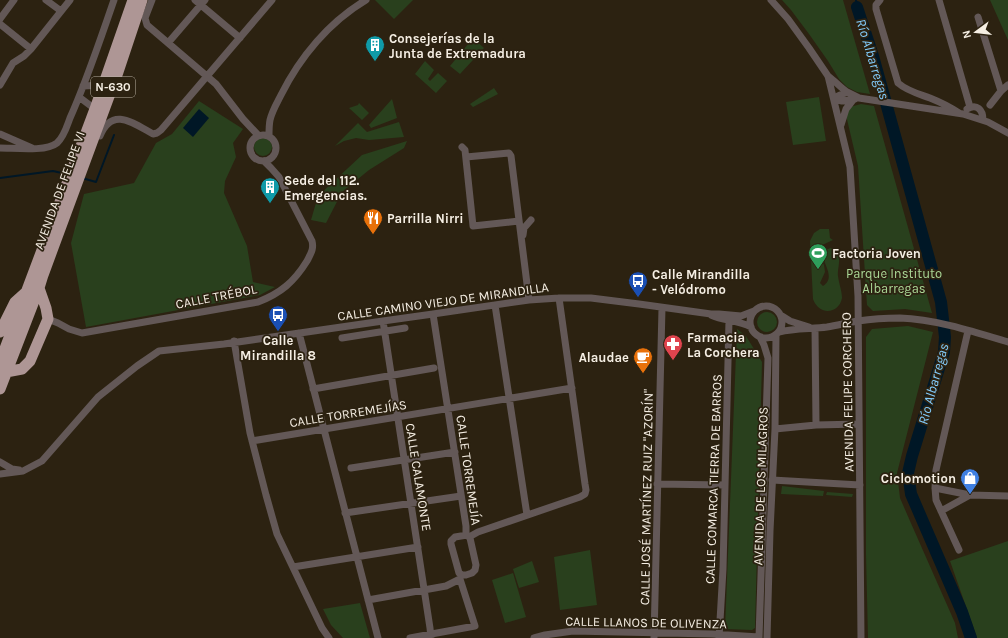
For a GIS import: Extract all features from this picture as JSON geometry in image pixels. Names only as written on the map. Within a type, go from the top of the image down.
[{"type":"highway","name":"AVENIDA DE FELIPE VI","points":[[0,389],[3,371],[39,288],[75,179],[95,109],[133,0]]},
{"type":"highway","name":"AVENIDA DE FELIPE VI","points":[[0,362],[27,291],[75,179],[118,72],[142,0]]},
{"type":"highway","points":[[0,332],[15,302],[27,291],[39,288],[48,319],[30,361],[22,369],[3,371]]},
{"type":"highway","points":[[31,307],[48,319]]},
{"type":"street","points":[[0,19],[14,0]]},
{"type":"street","points":[[46,0],[61,11]]},
{"type":"street","points":[[0,85],[13,63],[24,56],[31,49],[70,0]]},
{"type":"street","name":"AVENIDA DE FELIPE VI","points":[[36,149],[49,147],[58,143],[63,135],[79,97],[114,0]]},
{"type":"street","points":[[152,0],[145,18],[147,25],[208,76],[244,120],[260,134],[269,136],[274,140],[276,144],[276,152],[274,156],[264,161],[256,160],[251,155],[249,147],[251,140],[244,120]]},
{"type":"street","points":[[75,179],[87,167],[103,128],[110,121],[116,118],[127,120],[153,134],[157,134],[272,0]]},
{"type":"street","points":[[251,140],[260,134],[269,121],[274,108],[302,58],[326,31],[366,0]]},
{"type":"street","name":"AVENIDA FELIPE CORCHERO","points":[[771,0],[796,30],[828,76],[850,167],[858,296],[861,638]]},
{"type":"street","points":[[880,0],[876,5],[876,9],[898,83],[904,88],[932,98],[962,114]]},
{"type":"street","points":[[939,0],[970,107]]},
{"type":"street","points":[[168,43],[200,2],[240,38]]},
{"type":"street","points":[[978,16],[1001,91]]},
{"type":"street","points":[[0,24],[31,49]]},
{"type":"street","points":[[828,76],[856,99]]},
{"type":"street","points":[[83,86],[104,85]]},
{"type":"street","points":[[983,120],[990,105],[1008,85]]},
{"type":"street","points":[[834,99],[846,92]]},
{"type":"street","points":[[79,97],[95,109]]},
{"type":"street","points":[[834,99],[842,101],[856,99],[962,114],[983,120],[1008,133]]},
{"type":"street","points":[[840,128],[846,109],[856,99]]},
{"type":"street","points":[[981,110],[990,105]]},
{"type":"street","points":[[962,114],[970,107],[976,107],[981,110],[983,120]]},
{"type":"street","points":[[269,121],[269,136]]},
{"type":"street","points":[[0,134],[36,149]]},
{"type":"street","points":[[462,146],[465,150],[466,157],[473,226],[519,221]]},
{"type":"street","points":[[0,148],[36,149]]},
{"type":"street","points":[[466,157],[509,153],[511,156],[529,300]]},
{"type":"street","name":"CALLE TRÉBOL","points":[[274,156],[278,177]]},
{"type":"street","name":"CALLE TRÉBOL","points":[[48,319],[69,329],[82,333],[258,302],[283,290],[298,274],[313,247],[312,241],[278,177],[264,161]]},
{"type":"street","points":[[522,241],[524,228],[530,220]]},
{"type":"street","name":"CALLE TORREMEJÍA","points":[[434,314],[468,536],[585,494],[586,484],[560,298]]},
{"type":"street","name":"CALLE CAMINO VIEJO DE MIRANDILLA","points":[[23,471],[42,461],[98,398],[137,366],[159,352],[529,300],[591,298],[711,314],[741,316],[754,311]]},
{"type":"street","points":[[495,305],[528,515]]},
{"type":"street","points":[[815,328],[790,322],[782,316],[775,307],[769,305],[758,307],[751,316],[750,321],[751,327],[755,334],[766,338],[771,338],[786,330],[815,328],[840,325],[858,321],[900,318],[921,320],[958,328],[1008,342]]},
{"type":"street","name":"CALLE JOSÉ MARTÍNEZ RUIZ \"AZORÍN\"","points":[[654,636],[662,308]]},
{"type":"street","name":"CALLE CAMINO VIEJO DE MIRANDILLA","points":[[711,314],[719,319],[729,320],[751,327]]},
{"type":"street","points":[[778,334],[782,328],[782,316]]},
{"type":"street","name":"CALLE COMARCA TIERRA DE BARROS","points":[[719,637],[723,569],[729,320]]},
{"type":"street","name":"CALLE CALAMONTE","points":[[382,321],[398,416],[431,636]]},
{"type":"street","points":[[342,338],[405,328]]},
{"type":"street","points":[[815,328],[816,425]]},
{"type":"street","points":[[959,550],[936,500],[935,488],[936,470],[968,331]]},
{"type":"street","points":[[298,333],[378,638]]},
{"type":"street","name":"AVENIDA DE LOS MILAGROS","points":[[762,638],[775,429],[778,334]]},
{"type":"street","name":"AVENIDA DE LOS MILAGROS","points":[[760,337],[768,358],[762,638]]},
{"type":"street","points":[[234,342],[250,433],[277,534],[327,637]]},
{"type":"street","points":[[313,389],[434,368]]},
{"type":"street","name":"CALLE TORREMEJÍA","points":[[448,408],[572,388]]},
{"type":"street","name":"CALLE TORREMEJÍAS","points":[[252,441],[448,408]]},
{"type":"street","points":[[775,429],[816,425],[859,424]]},
{"type":"street","points":[[351,468],[454,452]]},
{"type":"street","points":[[0,462],[12,469],[23,471]]},
{"type":"street","points":[[0,474],[23,471]]},
{"type":"street","points":[[772,480],[860,484]]},
{"type":"street","points":[[657,484],[725,485]]},
{"type":"street","points":[[935,488],[970,495],[1008,496]]},
{"type":"street","points":[[941,511],[970,495]]},
{"type":"street","points":[[345,513],[461,496]]},
{"type":"street","points":[[368,600],[446,586],[461,577],[472,573],[475,570],[476,565],[470,538],[468,536],[455,537],[451,541],[451,544],[459,573],[461,577],[475,626],[431,636],[410,638]]},
{"type":"street","points":[[293,567],[418,547]]},
{"type":"street","name":"CALLE LLANOS DE OLIVENZA","points":[[534,638],[545,635],[573,632],[585,635],[654,636],[712,634],[719,637],[762,638]]},
{"type":"green space","points":[[375,0],[413,0],[394,19]]},
{"type":"green space","points":[[782,0],[843,0],[870,94],[857,92],[847,87],[839,79],[809,34]]},
{"type":"green space","points":[[990,0],[1008,0],[1008,40]]},
{"type":"green space","points":[[473,38],[484,48],[460,74],[450,66]]},
{"type":"green space","points":[[425,61],[434,70],[428,79],[430,81],[438,73],[447,81],[436,93],[415,74]]},
{"type":"green space","points":[[494,88],[498,94],[473,107],[470,104]]},
{"type":"green space","points":[[819,97],[826,141],[793,145],[786,102]]},
{"type":"green space","points":[[392,99],[397,118],[371,128],[369,125]]},
{"type":"green space","points":[[199,101],[243,129],[233,143],[236,157],[225,181],[224,193],[247,246],[253,282],[275,287],[260,295],[86,327],[71,243],[84,194],[134,183],[156,143],[172,134]]},
{"type":"green space","points":[[359,103],[369,113],[362,120],[349,108],[358,105]]},
{"type":"green space","name":"Parque Instituto Albarregas","points":[[861,104],[874,106],[932,313],[905,309],[873,311],[867,305],[858,166],[846,115],[850,107]]},
{"type":"green space","points":[[399,122],[404,137],[369,140],[356,138],[344,141],[335,146],[358,123],[367,132]]},
{"type":"green space","points":[[263,138],[269,141],[272,147],[269,153],[263,156],[257,153],[254,147],[257,141]]},
{"type":"green space","points":[[407,141],[404,148],[369,170],[342,192],[326,223],[311,220],[318,196],[362,155]]},
{"type":"green space","name":"Factoria Joven","points":[[820,229],[829,229],[830,238],[833,240],[820,246],[821,259],[825,272],[820,283],[823,286],[827,283],[829,276],[822,255],[825,250],[831,248],[837,252],[839,257],[838,276],[842,298],[839,306],[829,311],[825,311],[818,307],[813,299],[810,241],[814,233]]},
{"type":"green space","points":[[767,312],[774,315],[777,322],[774,329],[767,332],[760,329],[757,322],[760,315]]},
{"type":"green space","points":[[908,326],[933,332],[897,473],[900,498],[955,623],[958,638],[868,638],[866,555],[866,337],[872,329]]},
{"type":"green space","points":[[737,329],[746,336],[762,362],[755,628],[752,630],[725,629]]},
{"type":"green space","points":[[782,486],[824,491],[823,496],[781,494]]},
{"type":"green space","points":[[827,492],[853,494],[852,497],[826,495]]},
{"type":"green space","points":[[1008,541],[1008,638],[977,638],[950,561]]},
{"type":"green space","points":[[590,550],[597,605],[560,610],[554,557]]},
{"type":"green space","points":[[532,561],[539,582],[519,588],[513,569]]},
{"type":"green space","points":[[513,573],[526,617],[505,623],[492,580]]},
{"type":"green space","points":[[360,603],[370,638],[343,638],[331,625],[323,609]]},
{"type":"water","points":[[199,109],[209,118],[193,137],[183,128]]},
{"type":"waterway","name":"Río Albarregas","points":[[856,0],[857,7]]},
{"type":"waterway","name":"Río Albarregas","points":[[857,7],[873,56],[941,302],[945,337],[944,352],[908,473],[911,494],[962,612],[971,638]]},
{"type":"waterway","points":[[82,178],[96,182],[114,135]]},
{"type":"waterway","points":[[0,178],[53,171],[66,174]]},
{"type":"place","name":"Consejerías de la Junta de Extremadura","points":[[375,62]]},
{"type":"place","name":"Sede del 112. Emergencias.","points":[[270,204]]},
{"type":"place","name":"Parrilla Nirri","points":[[373,235]]},
{"type":"place","name":"Factoria Joven","points":[[818,270]]},
{"type":"place","name":"Calle Mirandilla - Velódromo","points":[[638,298]]},
{"type":"place","name":"Calle Mirandilla 8","points":[[278,332]]},
{"type":"place","name":"Farmacia La Corchera","points":[[673,361]]},
{"type":"place","name":"Alaudae","points":[[643,374]]},
{"type":"place","name":"Ciclomotion","points":[[970,495]]}]
